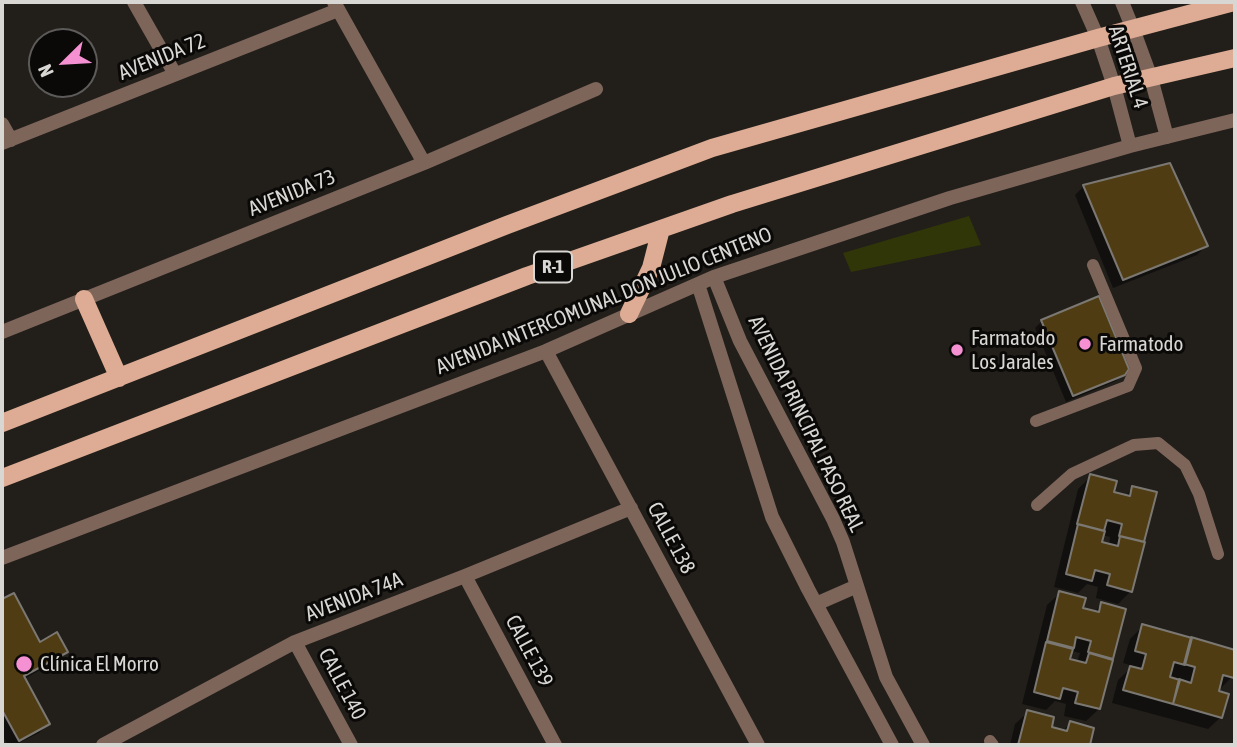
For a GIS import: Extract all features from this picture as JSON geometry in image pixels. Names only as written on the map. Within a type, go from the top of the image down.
[{"type":"main road","points":[[2,423],[507,225],[712,148],[1234,2]]},
{"type":"main road","name":"AVENIDA INTERCOMUNAL DON JULIO CENTENO","points":[[2,478],[527,276],[732,204],[1114,86],[1235,58]]},
{"type":"main road","points":[[629,314],[651,268],[661,229]]},
{"type":"main road","points":[[84,299],[119,378]]},
{"type":"street","points":[[134,2],[175,74]]},
{"type":"street","name":"ARTERIAL 4","points":[[1082,2],[1098,38],[1130,146]]},
{"type":"street","name":"ARTERIAL 4","points":[[1122,2],[1151,78],[1167,137]]},
{"type":"street","points":[[336,6],[424,163]]},
{"type":"street","name":"AVENIDA 72","points":[[6,141],[336,6]]},
{"type":"street","name":"AVENIDA 73","points":[[2,332],[424,163],[596,89]]},
{"type":"street","name":"AVENIDA INTERCOMUNAL DON JULIO CENTENO","points":[[2,558],[546,351],[714,277],[950,198],[1130,146],[1235,120]]},
{"type":"street","points":[[2,124],[6,141]]},
{"type":"street","name":"AVENIDA PRINCIPAL PASO REAL","points":[[714,277],[740,341],[833,519],[886,677],[923,745]]},
{"type":"street","name":"AVENIDA PRINCIPAL PASO REAL","points":[[698,284],[772,517],[892,745]]},
{"type":"street","name":"CALLE 138","points":[[546,351],[758,745]]},
{"type":"street","name":"AVENIDA 74A","points":[[103,745],[295,642],[631,508]]},
{"type":"street","name":"CALLE 139","points":[[465,576],[555,745]]},
{"type":"street","points":[[816,604],[857,586]]},
{"type":"street","name":"CALLE 140","points":[[295,642],[351,745]]},
{"type":"lane","points":[[1036,421],[1128,386],[1136,368],[1093,265]]},
{"type":"lane","points":[[1037,505],[1072,474],[1134,445],[1158,443],[1185,466],[1199,494],[1218,554]]},
{"type":"green space","points":[[969,216],[981,245],[851,272],[843,253]]},
{"type":"building","points":[[1170,163],[1208,246],[1123,280],[1083,185]]},
{"type":"building","name":"Farmatodo","points":[[1099,296],[1129,369],[1125,375],[1073,396],[1041,320]]},
{"type":"building","points":[[1090,474],[1117,481],[1114,492],[1130,496],[1132,486],[1157,492],[1144,542],[1119,536],[1122,524],[1107,520],[1104,531],[1077,524]]},
{"type":"building","points":[[1078,524],[1105,531],[1102,542],[1118,546],[1120,536],[1145,542],[1132,592],[1107,585],[1110,574],[1095,570],[1092,581],[1066,574]]},
{"type":"building","points":[[1059,591],[1086,598],[1083,608],[1099,612],[1101,602],[1126,609],[1113,659],[1088,652],[1091,641],[1076,637],[1074,648],[1047,641]]},
{"type":"building","name":"Clínica El Morro","points":[[14,593],[40,642],[57,632],[68,652],[24,676],[50,724],[19,741],[2,710],[2,599]]},
{"type":"building","points":[[1142,624],[1192,638],[1185,665],[1174,662],[1170,677],[1180,680],[1173,704],[1123,690],[1130,666],[1142,669],[1146,654],[1135,651]]},
{"type":"building","points":[[1191,637],[1235,650],[1234,678],[1223,675],[1219,691],[1229,694],[1222,718],[1173,704],[1179,679],[1191,683],[1195,667],[1184,664]]},
{"type":"building","points":[[1046,642],[1073,649],[1070,659],[1086,663],[1089,653],[1113,660],[1100,709],[1075,703],[1078,692],[1063,688],[1060,699],[1034,692]]},
{"type":"building","points":[[1027,710],[1054,717],[1052,727],[1067,731],[1070,721],[1094,728],[1090,745],[1018,745]]},
{"type":"place","name":"Farmatodo","points":[[1085,344]]},
{"type":"place","name":"Farmatodo Los Jarales","points":[[957,350]]},
{"type":"place","name":"Clínica El Morro","points":[[24,664]]}]
